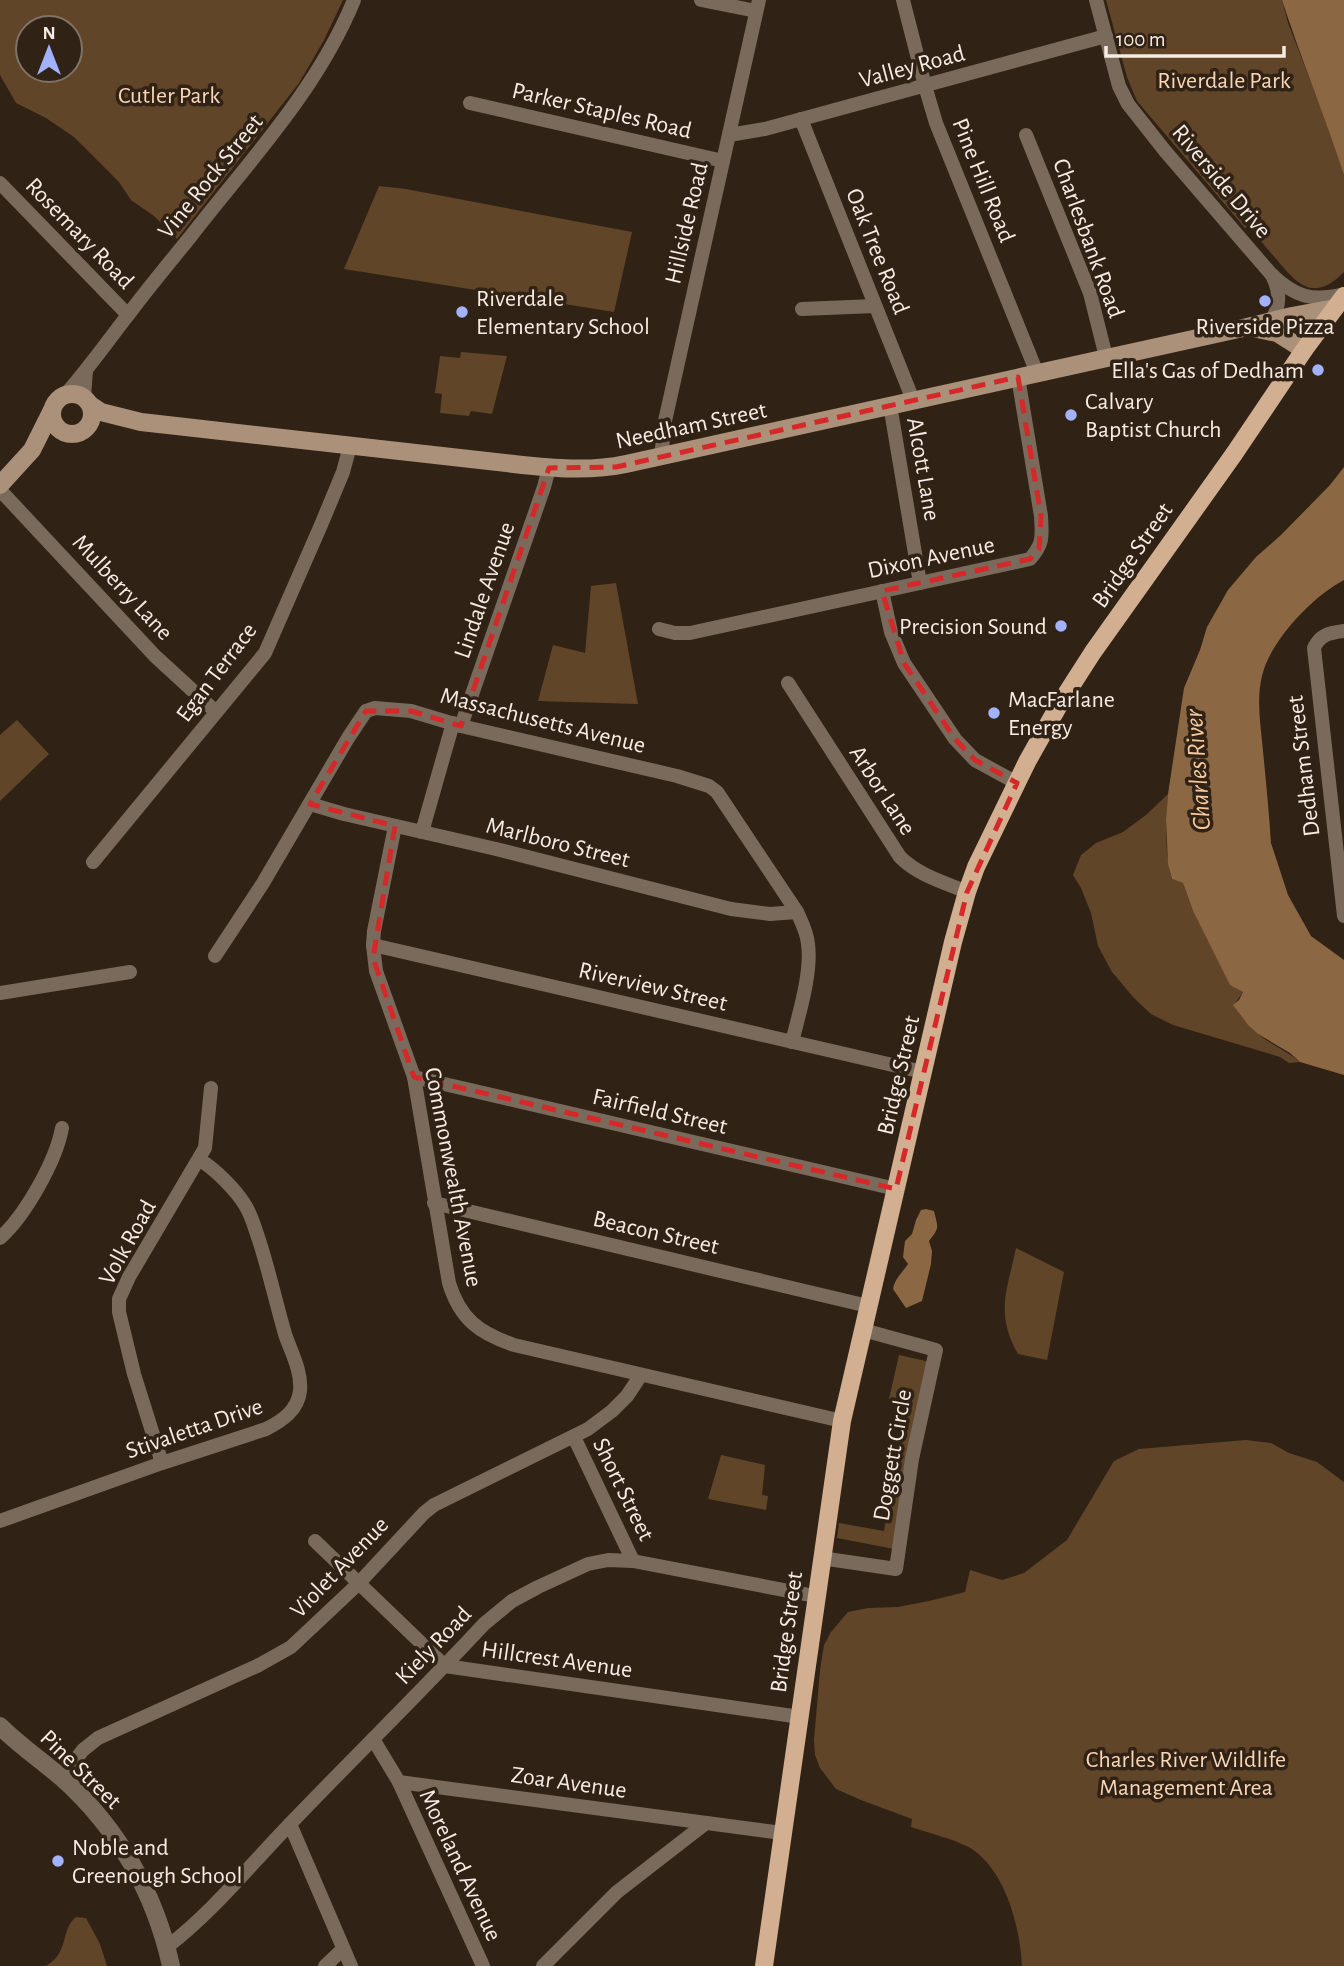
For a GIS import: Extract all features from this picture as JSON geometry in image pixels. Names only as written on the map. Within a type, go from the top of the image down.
[{"type":"main road","name":"Needham Street","points":[[88,402],[116,417],[141,422],[549,468],[588,470],[661,457],[1243,328],[1341,299]]},
{"type":"main road","name":"Bridge Street","points":[[764,1966],[842,1421],[967,892],[984,849],[1017,783],[1043,732],[1075,679],[1341,299]]},
{"type":"main road","name":"Needham Street","points":[[1243,328],[1274,331],[1304,350]]},
{"type":"main road","points":[[0,487],[32,450],[59,398],[78,394],[88,402],[92,419],[86,429],[76,434],[65,433],[32,450]]},
{"type":"main road","points":[[52,410],[53,421],[65,433]]},
{"type":"main road","name":"Needham Street","points":[[86,429],[117,422],[141,422]]},
{"type":"street","name":"Vine Rock Street","points":[[65,395],[298,101],[333,47],[354,0]]},
{"type":"street","points":[[701,0],[758,6]]},
{"type":"street","name":"Pine Hill Road","points":[[903,0],[936,123],[1037,373]]},
{"type":"street","name":"Riverside Drive","points":[[1096,0],[1119,86],[1128,104],[1166,151],[1271,274],[1303,296],[1341,299]]},
{"type":"street","name":"Hillside Road","points":[[661,457],[665,421],[758,6]]},
{"type":"street","name":"Valley Road","points":[[729,135],[801,119],[1106,36]]},
{"type":"street","name":"Parker Staples Road","points":[[470,103],[723,161]]},
{"type":"street","name":"Oak Tree Road","points":[[801,119],[913,400]]},
{"type":"street","name":"Charlesbank Road","points":[[1026,135],[1090,293],[1107,357]]},
{"type":"street","name":"Rosemary Road","points":[[0,183],[128,315]]},
{"type":"street","name":"Riverside Drive","points":[[1271,274],[1279,296],[1271,321]]},
{"type":"street","points":[[802,309],[875,306]]},
{"type":"street","points":[[86,371],[88,402]]},
{"type":"street","name":"Dixon Avenue","points":[[659,629],[690,633],[1030,559],[1039,549],[1042,536],[1041,516],[1018,377]]},
{"type":"street","name":"Alcott Lane","points":[[890,405],[920,583]]},
{"type":"street","name":"Egan Terrace","points":[[93,862],[260,659],[271,640],[343,472],[351,446]]},
{"type":"street","name":"Lindale Avenue","points":[[422,832],[457,724],[549,468]]},
{"type":"street","name":"Mulberry Lane","points":[[0,487],[155,656],[216,712]]},
{"type":"street","points":[[882,591],[891,632],[904,663],[955,739],[975,760],[1017,783]]},
{"type":"street","name":"Dedham Street","points":[[1344,631],[1327,633],[1314,648],[1344,911]]},
{"type":"street","name":"Arbor Lane","points":[[788,683],[900,857],[920,873],[967,892]]},
{"type":"street","name":"Massachusetts Avenue","points":[[215,956],[263,883],[366,711],[375,708],[411,711],[677,776],[709,786],[718,792],[806,930],[809,946],[804,988],[792,1042]]},
{"type":"street","name":"Marlboro Street","points":[[310,804],[731,909],[770,914],[797,912]]},
{"type":"street","name":"Commonwealth Avenue","points":[[395,826],[373,945],[376,971],[414,1077],[449,1283],[459,1309],[480,1330],[514,1345],[842,1421]]},
{"type":"street","name":"Riverview Street","points":[[373,945],[923,1072]]},
{"type":"street","points":[[0,993],[130,972]]},
{"type":"street","name":"Fairfield Street","points":[[414,1077],[896,1189]]},
{"type":"street","name":"Volk Road","points":[[162,1463],[134,1374],[119,1312],[119,1299],[129,1277],[205,1149],[211,1088]]},
{"type":"street","points":[[0,1238],[16,1220],[46,1173],[62,1128]]},
{"type":"street","name":"Stivaletta Drive","points":[[0,1521],[266,1429],[282,1421],[293,1409],[300,1392],[299,1370],[285,1334],[265,1257],[251,1217],[244,1203],[210,1166],[200,1160]]},
{"type":"street","name":"Beacon Street","points":[[435,1203],[868,1306]]},
{"type":"street","name":"Doggett Circle","points":[[821,1558],[896,1569],[912,1459],[936,1350],[863,1330]]},
{"type":"street","name":"Violet Avenue","points":[[61,1778],[83,1751],[98,1738],[259,1665],[292,1647],[358,1584],[434,1505],[588,1429],[612,1412],[641,1375]]},
{"type":"street","name":"Short Street","points":[[574,1437],[633,1561]]},
{"type":"street","name":"Hillcrest Avenue","points":[[315,1541],[445,1666],[800,1717]]},
{"type":"street","name":"Kiely Road","points":[[167,1947],[211,1908],[484,1624],[520,1596],[588,1564],[608,1560],[633,1561],[815,1596]]},
{"type":"street","name":"Pine Street","points":[[0,1726],[61,1778],[101,1819],[131,1862],[155,1910],[171,1966]]},
{"type":"street","points":[[373,1739],[399,1782]]},
{"type":"street","name":"Zoar Avenue","points":[[399,1782],[782,1833]]},
{"type":"street","name":"Moreland Avenue","points":[[399,1782],[483,1966]]},
{"type":"street","points":[[543,1966],[617,1892],[706,1823]]},
{"type":"street","points":[[290,1824],[351,1966]]},
{"type":"street","points":[[325,1966],[343,1949]]},
{"type":"highlighted area","points":[[1018,377],[1041,516],[1039,549],[1030,559],[882,591],[904,663],[955,739],[975,760],[1017,783],[967,892],[896,1189],[414,1077],[373,958],[395,826],[310,804],[366,711],[411,711],[461,726],[549,468],[616,467]]},
{"type":"green space","name":"Cutler Park","points":[[0,0],[343,0],[299,83],[177,239],[154,216],[131,200],[119,182],[74,137],[46,118],[16,103],[0,75]]},
{"type":"green space","name":"Riverdale Park","points":[[1106,0],[1282,0],[1344,175],[1344,272],[1324,286],[1308,287],[1293,277],[1248,226],[1245,228],[1137,101],[1127,77]]},
{"type":"green space","points":[[379,186],[632,232],[614,312],[344,269]]},
{"type":"green space","points":[[461,352],[507,356],[492,414],[471,411],[469,416],[440,413],[442,394],[435,393],[440,356],[460,358]]},
{"type":"green space","points":[[616,583],[638,704],[538,701],[553,645],[585,653],[591,586]]},
{"type":"green space","points":[[17,720],[49,754],[0,801],[0,735]]},
{"type":"green space","points":[[1168,794],[1167,848],[1172,879],[1183,883],[1193,911],[1230,984],[1243,992],[1234,1005],[1252,1029],[1300,1062],[1289,1063],[1280,1057],[1173,1025],[1151,1014],[1112,972],[1098,946],[1091,913],[1073,875],[1081,855],[1096,843],[1123,832]]},
{"type":"green space","points":[[1016,1248],[1064,1272],[1047,1360],[1018,1354],[1007,1326],[1005,1302]]},
{"type":"green space","points":[[899,1355],[930,1362],[894,1549],[837,1538],[839,1523],[884,1531],[907,1404],[889,1399]]},
{"type":"green space","name":"Charles River Wildlife Management Area","points":[[1246,1440],[1271,1443],[1289,1453],[1317,1462],[1344,1482],[1344,1966],[1022,1966],[1018,1934],[1009,1902],[994,1872],[984,1859],[967,1846],[911,1827],[912,1819],[836,1789],[820,1768],[815,1755],[814,1740],[824,1645],[848,1612],[898,1607],[965,1592],[970,1570],[1002,1580],[1024,1573],[1067,1540],[1114,1461],[1139,1449]]},
{"type":"green space","points":[[721,1455],[765,1465],[762,1495],[768,1496],[766,1510],[708,1499]]},
{"type":"green space","points":[[76,1917],[86,1918],[100,1944],[107,1966],[46,1966],[59,1954],[68,1928]]},
{"type":"water","points":[[1282,0],[1344,0],[1344,175],[1297,44]]},
{"type":"water","name":"Charles River","points":[[1344,467],[1344,580],[1319,597],[1283,634],[1262,676],[1259,704],[1271,843],[1288,895],[1311,936],[1344,960],[1344,1075],[1300,1062],[1258,1034],[1233,1005],[1243,992],[1230,985],[1193,911],[1183,883],[1172,879],[1168,864],[1166,820],[1184,688],[1207,627],[1228,590],[1256,557],[1330,485]]},
{"type":"water","points":[[921,1210],[934,1211],[937,1224],[929,1241],[932,1251],[931,1264],[922,1301],[906,1308],[893,1289],[897,1278],[908,1264],[903,1257],[905,1241],[912,1234]]},
{"type":"place","name":"Riverside Pizza","points":[[1265,301]]},
{"type":"place","name":"Riverdale Elementary School","points":[[462,312]]},
{"type":"place","name":"Ella's Gas of Dedham","points":[[1318,370]]},
{"type":"place","name":"Calvary Baptist Church","points":[[1071,415]]},
{"type":"place","name":"Precision Sound","points":[[1061,626]]},
{"type":"place","name":"MacFarlane Energy","points":[[994,713]]},
{"type":"place","name":"Noble and Greenough School","points":[[58,1861]]}]
